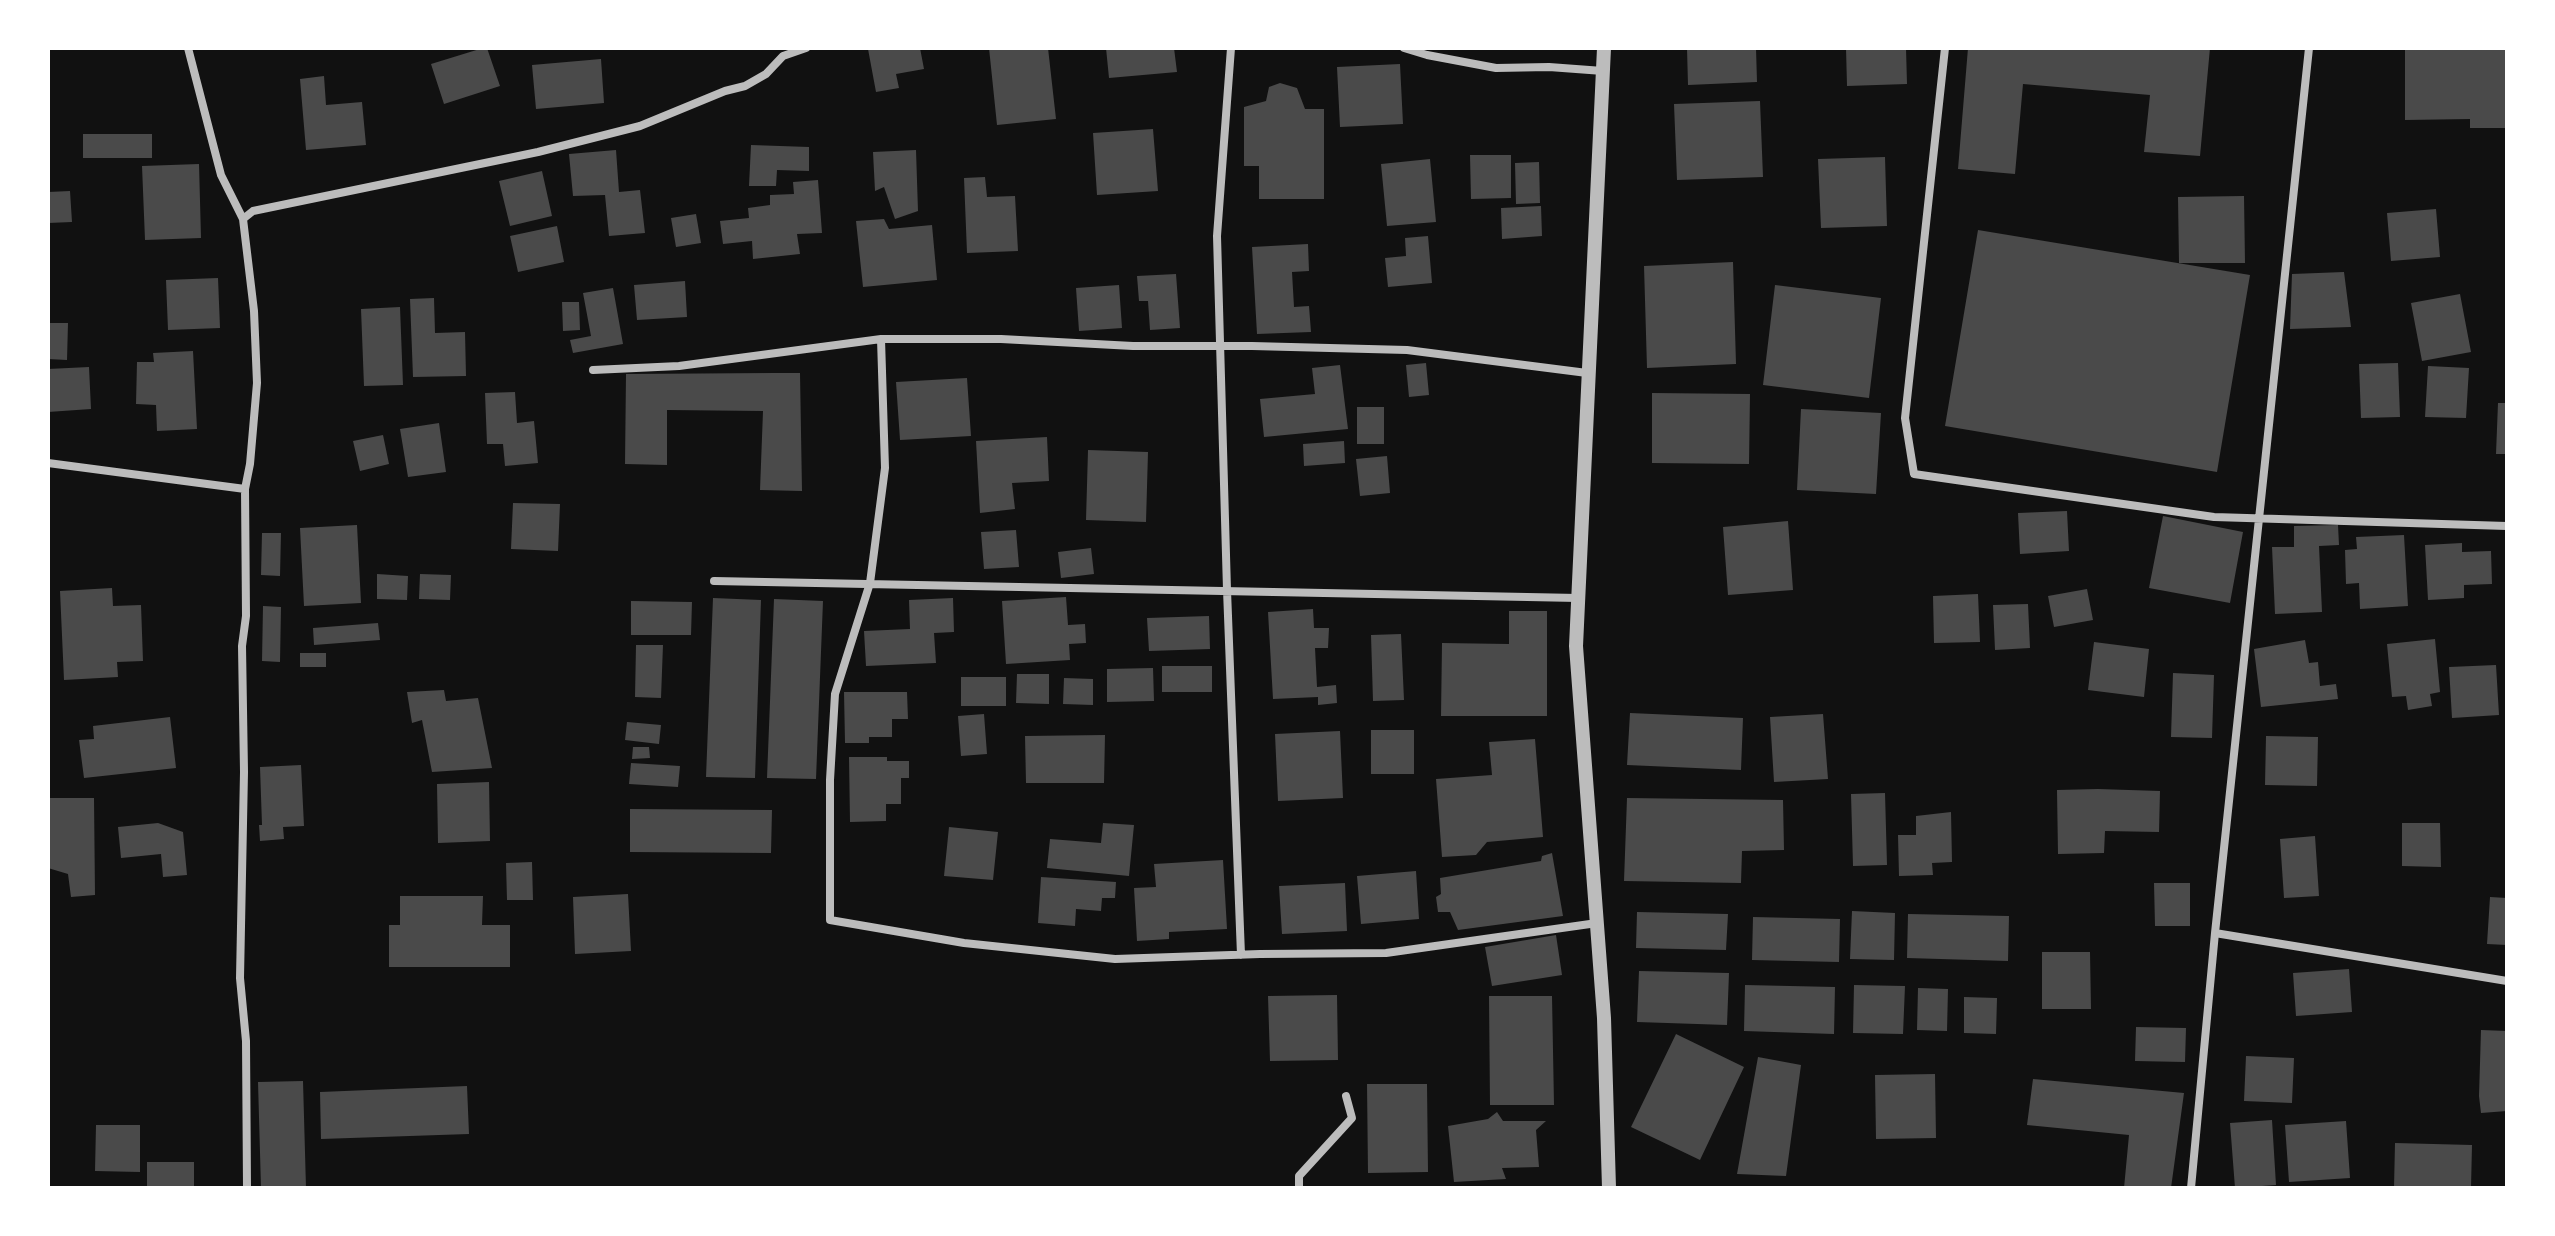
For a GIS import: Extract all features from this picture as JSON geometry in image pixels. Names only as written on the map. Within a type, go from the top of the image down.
[{"type":"street","points":[[188,48],[221,175],[243,219],[254,311],[257,383],[245,489],[246,616],[242,646],[244,759],[240,978],[246,1041],[247,1188]]},
{"type":"street","points":[[243,219],[253,211],[538,152],[640,126],[745,86],[766,74],[780,52],[806,48]]},
{"type":"street","points":[[1231,48],[1217,236],[1241,955]]},
{"type":"street","points":[[1404,48],[1496,68],[1549,67],[1603,71]]},
{"type":"street","points":[[1604,48],[1576,646],[1604,1018],[1609,1188]]},
{"type":"street","points":[[1945,48],[1905,418],[1914,474],[2214,517],[2507,526]]},
{"type":"street","points":[[2191,1188],[2309,48]]},
{"type":"street","points":[[881,339],[885,468],[870,583],[835,694],[830,780],[830,920],[964,943],[1115,959],[1386,953],[1597,923]]},
{"type":"street","points":[[593,370],[679,366],[881,339],[1001,339],[1133,346],[1407,350],[1587,373]]},
{"type":"street","points":[[48,463],[245,489]]},
{"type":"street","points":[[714,581],[1578,598]]},
{"type":"street","points":[[2215,933],[2507,981]]},
{"type":"street","points":[[1299,1188],[1299,1176],[1352,1118],[1346,1096]]},
{"type":"building","points":[[487,48],[500,86],[444,104],[431,64]]},
{"type":"building","points":[[920,48],[924,69],[896,74],[899,88],[876,92],[868,49]]},
{"type":"building","points":[[989,48],[1048,48],[1056,119],[997,125]]},
{"type":"building","points":[[1106,48],[1174,48],[1177,72],[1109,78]]},
{"type":"building","points":[[1687,48],[1756,48],[1757,82],[1688,85]]},
{"type":"building","points":[[1846,48],[1906,48],[1907,84],[1847,86]]},
{"type":"building","points":[[1968,48],[2210,48],[2200,156],[2144,152],[2150,95],[2023,84],[2015,174],[1958,169]]},
{"type":"building","points":[[2507,48],[2507,128],[2470,128],[2470,119],[2405,120],[2405,49]]},
{"type":"building","points":[[601,59],[604,103],[536,109],[532,65]]},
{"type":"building","points":[[1400,64],[1403,124],[1340,127],[1337,67]]},
{"type":"building","points":[[324,76],[326,105],[362,102],[366,145],[306,150],[300,79]]},
{"type":"building","points":[[1280,83],[1297,88],[1305,109],[1324,109],[1324,199],[1259,199],[1259,166],[1244,166],[1244,107],[1266,101],[1269,87]]},
{"type":"building","points":[[1760,101],[1763,177],[1677,180],[1674,104]]},
{"type":"building","points":[[1153,129],[1158,191],[1097,195],[1093,133]]},
{"type":"building","points":[[83,134],[152,134],[152,158],[83,158]]},
{"type":"building","points":[[751,145],[809,147],[809,171],[777,170],[776,186],[749,186]]},
{"type":"building","points":[[616,150],[619,192],[640,190],[645,233],[609,236],[605,195],[573,196],[569,154]]},
{"type":"building","points":[[916,150],[918,211],[895,219],[884,187],[875,191],[873,152]]},
{"type":"building","points":[[1470,155],[1511,155],[1511,198],[1471,199]]},
{"type":"building","points":[[1885,157],[1887,226],[1821,228],[1818,159]]},
{"type":"building","points":[[1430,159],[1436,222],[1387,226],[1381,164]]},
{"type":"building","points":[[1539,162],[1540,203],[1516,204],[1515,163]]},
{"type":"building","points":[[199,164],[201,238],[145,240],[142,166]]},
{"type":"building","points":[[542,171],[552,216],[510,226],[499,181]]},
{"type":"building","points":[[985,177],[987,197],[1015,196],[1018,251],[967,253],[964,178]]},
{"type":"building","points":[[818,180],[822,233],[797,234],[800,254],[753,259],[752,241],[723,244],[720,221],[749,218],[748,208],[770,205],[770,195],[794,194],[793,182]]},
{"type":"building","points":[[70,191],[72,222],[48,223],[48,192]]},
{"type":"building","points":[[2244,196],[2245,263],[2179,263],[2178,197]]},
{"type":"building","points":[[1541,206],[1542,236],[1502,239],[1501,208]]},
{"type":"building","points":[[2436,209],[2440,257],[2391,261],[2387,213]]},
{"type":"building","points":[[696,214],[701,243],[676,247],[671,218]]},
{"type":"building","points":[[884,219],[889,229],[932,225],[937,280],[863,287],[856,221]]},
{"type":"building","points":[[557,226],[564,262],[518,272],[510,236]]},
{"type":"building","points":[[1978,230],[2250,275],[2217,472],[1945,426]]},
{"type":"building","points":[[1428,236],[1432,283],[1388,287],[1385,258],[1406,256],[1405,238]]},
{"type":"building","points":[[1308,244],[1309,271],[1292,272],[1294,307],[1309,306],[1311,332],[1257,334],[1252,247]]},
{"type":"building","points":[[1733,262],[1736,364],[1647,368],[1644,266]]},
{"type":"building","points":[[2344,272],[2351,327],[2290,329],[2292,274]]},
{"type":"building","points":[[1176,274],[1180,328],[1150,330],[1148,301],[1139,301],[1137,276]]},
{"type":"building","points":[[218,278],[220,328],[168,330],[166,280]]},
{"type":"building","points":[[685,281],[687,317],[637,320],[634,285]]},
{"type":"building","points":[[1119,285],[1122,328],[1079,331],[1076,288]]},
{"type":"building","points":[[1775,285],[1881,298],[1869,398],[1763,385]]},
{"type":"building","points":[[613,288],[623,344],[573,353],[570,340],[591,336],[583,293]]},
{"type":"building","points":[[2460,294],[2471,352],[2422,361],[2411,303]]},
{"type":"building","points":[[434,298],[435,333],[465,332],[466,376],[413,377],[410,299]]},
{"type":"building","points":[[562,302],[579,302],[580,330],[563,331]]},
{"type":"building","points":[[400,307],[403,385],[364,386],[361,309]]},
{"type":"building","points":[[48,323],[68,323],[67,360],[48,359]]},
{"type":"building","points":[[193,351],[197,429],[157,431],[156,405],[136,404],[137,362],[154,362],[153,353]]},
{"type":"building","points":[[1426,363],[1429,395],[1409,397],[1406,365]]},
{"type":"building","points":[[2398,363],[2400,417],[2361,418],[2359,364]]},
{"type":"building","points":[[1340,365],[1348,429],[1264,437],[1260,399],[1315,394],[1312,368]]},
{"type":"building","points":[[2428,366],[2469,368],[2466,418],[2425,417]]},
{"type":"building","points":[[89,367],[91,409],[48,412],[48,369]]},
{"type":"building","points":[[800,373],[802,491],[760,490],[763,411],[667,410],[667,465],[625,464],[626,374]]},
{"type":"building","points":[[967,378],[971,436],[900,440],[896,382]]},
{"type":"building","points":[[515,392],[517,423],[534,421],[538,463],[505,466],[503,444],[487,444],[485,393]]},
{"type":"building","points":[[1652,393],[1750,394],[1749,464],[1652,463]]},
{"type":"building","points":[[2498,403],[2507,403],[2507,454],[2496,454]]},
{"type":"building","points":[[1357,407],[1384,407],[1384,444],[1357,444]]},
{"type":"building","points":[[1801,409],[1881,413],[1876,494],[1797,490]]},
{"type":"building","points":[[439,423],[446,472],[408,477],[400,429]]},
{"type":"building","points":[[383,435],[389,464],[360,471],[353,441]]},
{"type":"building","points":[[1047,437],[1049,481],[1012,483],[1015,509],[980,513],[976,441]]},
{"type":"building","points":[[1344,441],[1345,463],[1304,466],[1303,444]]},
{"type":"building","points":[[1088,450],[1148,452],[1146,522],[1086,520]]},
{"type":"building","points":[[1387,456],[1390,493],[1360,496],[1356,459]]},
{"type":"building","points":[[513,503],[560,504],[558,551],[511,549]]},
{"type":"building","points":[[2067,511],[2069,551],[2020,554],[2018,513]]},
{"type":"building","points":[[2163,516],[2243,532],[2230,603],[2149,588]]},
{"type":"building","points":[[1788,521],[1793,590],[1728,595],[1723,527]]},
{"type":"building","points":[[357,525],[361,603],[304,606],[300,528]]},
{"type":"building","points":[[2338,525],[2339,545],[2319,546],[2322,612],[2275,614],[2272,547],[2294,547],[2294,526]]},
{"type":"building","points":[[1016,530],[1019,567],[984,569],[981,532]]},
{"type":"building","points":[[262,533],[281,533],[280,576],[261,575]]},
{"type":"building","points":[[2404,535],[2408,606],[2360,609],[2359,583],[2346,584],[2345,550],[2357,549],[2356,537]]},
{"type":"building","points":[[2462,543],[2462,552],[2491,551],[2492,584],[2464,585],[2464,598],[2428,600],[2425,545]]},
{"type":"building","points":[[1091,548],[1094,574],[1061,578],[1058,552]]},
{"type":"building","points":[[377,574],[408,576],[407,600],[377,599]]},
{"type":"building","points":[[420,574],[451,575],[450,600],[419,599]]},
{"type":"building","points":[[112,588],[113,606],[141,605],[143,661],[117,662],[118,677],[64,680],[60,591]]},
{"type":"building","points":[[2087,589],[2093,620],[2054,627],[2048,596]]},
{"type":"building","points":[[1978,594],[1980,642],[1934,643],[1933,596]]},
{"type":"building","points":[[1066,597],[1068,625],[1085,624],[1086,643],[1069,644],[1070,660],[1006,664],[1002,601]]},
{"type":"building","points":[[713,598],[761,600],[755,778],[706,777]]},
{"type":"building","points":[[953,598],[954,632],[934,633],[936,663],[866,666],[864,631],[910,629],[909,600]]},
{"type":"building","points":[[774,599],[823,601],[816,779],[767,778]]},
{"type":"building","points":[[631,601],[692,602],[691,635],[631,635]]},
{"type":"building","points":[[2028,604],[2030,648],[1995,650],[1993,605]]},
{"type":"building","points":[[263,606],[281,607],[280,662],[262,661]]},
{"type":"building","points":[[1313,609],[1314,628],[1329,628],[1328,648],[1315,648],[1317,687],[1336,685],[1337,703],[1318,705],[1318,697],[1273,699],[1268,612]]},
{"type":"building","points":[[1509,611],[1547,611],[1547,716],[1441,716],[1442,643],[1509,644]]},
{"type":"building","points":[[1209,616],[1210,649],[1149,651],[1147,618]]},
{"type":"building","points":[[378,623],[380,640],[314,645],[313,628]]},
{"type":"building","points":[[1401,634],[1404,700],[1373,701],[1371,635]]},
{"type":"building","points":[[2435,639],[2440,692],[2430,694],[2432,706],[2408,710],[2406,696],[2392,697],[2387,644]]},
{"type":"building","points":[[2305,640],[2309,663],[2318,662],[2320,686],[2336,684],[2338,699],[2261,707],[2254,649]]},
{"type":"building","points":[[2094,642],[2149,649],[2144,697],[2088,690]]},
{"type":"building","points":[[636,645],[663,645],[661,698],[635,697]]},
{"type":"building","points":[[300,653],[326,653],[326,667],[300,667]]},
{"type":"building","points":[[2496,665],[2499,715],[2452,718],[2449,667]]},
{"type":"building","points":[[1162,666],[1212,666],[1212,692],[1162,692]]},
{"type":"building","points":[[1153,668],[1154,701],[1107,702],[1107,669]]},
{"type":"building","points":[[2173,673],[2214,675],[2212,738],[2171,737]]},
{"type":"building","points":[[1017,674],[1049,674],[1049,704],[1016,703]]},
{"type":"building","points":[[961,677],[1006,677],[1006,706],[961,706]]},
{"type":"building","points":[[1064,678],[1093,679],[1093,705],[1063,704]]},
{"type":"building","points":[[444,690],[446,701],[478,698],[492,768],[432,772],[422,720],[412,723],[407,692]]},
{"type":"building","points":[[844,692],[907,692],[908,719],[892,719],[892,737],[869,737],[869,743],[845,743]]},
{"type":"building","points":[[1630,713],[1743,718],[1741,770],[1627,765]]},
{"type":"building","points":[[984,714],[987,754],[961,756],[958,716]]},
{"type":"building","points":[[1823,714],[1828,779],[1774,782],[1770,717]]},
{"type":"building","points":[[170,717],[176,768],[84,778],[79,740],[94,739],[93,726]]},
{"type":"building","points":[[627,722],[661,725],[659,744],[625,740]]},
{"type":"building","points":[[1371,730],[1414,730],[1414,774],[1371,774]]},
{"type":"building","points":[[1340,731],[1343,798],[1278,801],[1275,734]]},
{"type":"building","points":[[1105,735],[1104,783],[1026,783],[1025,736]]},
{"type":"building","points":[[2266,736],[2318,737],[2317,786],[2265,785]]},
{"type":"building","points":[[1535,739],[1543,837],[1487,842],[1476,855],[1442,857],[1436,779],[1492,775],[1489,742]]},
{"type":"building","points":[[633,747],[649,747],[650,758],[632,759]]},
{"type":"building","points":[[849,757],[887,757],[887,761],[909,761],[909,778],[901,778],[901,804],[886,804],[886,821],[850,822]]},
{"type":"building","points":[[631,763],[680,766],[678,787],[629,784]]},
{"type":"building","points":[[301,765],[304,826],[283,827],[284,839],[260,841],[260,767]]},
{"type":"building","points":[[489,782],[490,841],[438,843],[437,784]]},
{"type":"building","points":[[2057,790],[2160,791],[2159,832],[2105,831],[2104,853],[2058,854]]},
{"type":"building","points":[[1885,793],[1887,865],[1853,866],[1851,794]]},
{"type":"building","points":[[48,798],[94,798],[95,895],[71,897],[68,874],[48,868]]},
{"type":"building","points":[[1627,798],[1783,800],[1784,850],[1742,851],[1741,883],[1624,881]]},
{"type":"building","points":[[630,809],[772,810],[771,853],[630,852]]},
{"type":"building","points":[[1951,812],[1952,862],[1932,863],[1933,875],[1899,876],[1898,835],[1916,835],[1916,816]]},
{"type":"building","points":[[158,823],[183,832],[187,875],[163,877],[161,854],[121,858],[118,827]]},
{"type":"building","points":[[1103,823],[1134,825],[1129,876],[1047,868],[1050,839],[1101,843]]},
{"type":"building","points":[[2402,823],[2440,823],[2441,867],[2402,866]]},
{"type":"building","points":[[949,827],[998,832],[993,880],[944,876]]},
{"type":"building","points":[[2315,836],[2319,896],[2284,898],[2280,839]]},
{"type":"building","points":[[1552,853],[1563,916],[1458,930],[1450,912],[1438,912],[1436,897],[1441,894],[1440,878],[1541,861],[1542,856]]},
{"type":"building","points":[[1223,860],[1227,929],[1169,932],[1169,939],[1137,941],[1134,888],[1156,887],[1154,864]]},
{"type":"building","points":[[532,862],[533,900],[507,900],[506,863]]},
{"type":"building","points":[[1416,871],[1419,919],[1361,924],[1357,876]]},
{"type":"building","points":[[1041,877],[1116,882],[1115,898],[1102,898],[1101,911],[1076,909],[1075,926],[1038,923]]},
{"type":"building","points":[[1345,883],[1347,931],[1282,934],[1279,886]]},
{"type":"building","points":[[2154,883],[2190,883],[2190,926],[2155,926]]},
{"type":"building","points":[[628,894],[631,951],[575,954],[573,897]]},
{"type":"building","points":[[400,896],[483,896],[482,925],[510,925],[510,967],[389,967],[389,925],[400,925]]},
{"type":"building","points":[[2490,897],[2507,898],[2507,945],[2487,944]]},
{"type":"building","points":[[1852,911],[1895,913],[1894,960],[1850,959]]},
{"type":"building","points":[[1637,912],[1728,914],[1726,950],[1636,948]]},
{"type":"building","points":[[1908,914],[2009,916],[2008,961],[1907,958]]},
{"type":"building","points":[[1753,917],[1840,919],[1839,962],[1752,960]]},
{"type":"building","points":[[1556,935],[1562,975],[1492,986],[1485,947]]},
{"type":"building","points":[[2042,952],[2090,952],[2091,1009],[2042,1009]]},
{"type":"building","points":[[2349,969],[2352,1012],[2296,1016],[2293,973]]},
{"type":"building","points":[[1639,971],[1729,973],[1727,1025],[1637,1022]]},
{"type":"building","points":[[1745,985],[1835,987],[1834,1034],[1744,1031]]},
{"type":"building","points":[[1854,985],[1905,986],[1903,1034],[1853,1033]]},
{"type":"building","points":[[1918,988],[1948,989],[1947,1031],[1917,1030]]},
{"type":"building","points":[[1337,995],[1338,1060],[1270,1061],[1268,996]]},
{"type":"building","points":[[1489,996],[1552,996],[1554,1105],[1490,1105]]},
{"type":"building","points":[[1964,997],[1997,998],[1996,1034],[1964,1033]]},
{"type":"building","points":[[2136,1027],[2186,1028],[2185,1062],[2135,1061]]},
{"type":"building","points":[[2481,1030],[2507,1031],[2507,1111],[2481,1113]]},
{"type":"building","points":[[1676,1034],[1744,1067],[1700,1160],[1631,1127]]},
{"type":"building","points":[[2246,1056],[2294,1058],[2292,1103],[2244,1101]]},
{"type":"building","points":[[1758,1057],[1801,1065],[1786,1176],[1737,1174]]},
{"type":"building","points":[[1935,1074],[1936,1138],[1876,1139],[1875,1075]]},
{"type":"building","points":[[2033,1079],[2184,1093],[2171,1188],[2124,1188],[2129,1135],[2027,1125]]},
{"type":"building","points":[[303,1081],[306,1188],[261,1188],[258,1082]]},
{"type":"building","points":[[1367,1084],[1427,1084],[1428,1172],[1368,1173]]},
{"type":"building","points":[[467,1086],[469,1134],[321,1139],[320,1092]]},
{"type":"building","points":[[1497,1112],[1503,1121],[1546,1121],[1536,1130],[1539,1167],[1502,1168],[1506,1179],[1454,1182],[1448,1126],[1488,1119]]},
{"type":"building","points":[[2272,1120],[2276,1185],[2235,1188],[2230,1123]]},
{"type":"building","points":[[2346,1121],[2350,1178],[2289,1182],[2285,1125]]},
{"type":"building","points":[[96,1125],[140,1125],[140,1172],[95,1171]]},
{"type":"building","points":[[2395,1143],[2472,1145],[2471,1188],[2394,1188]]},
{"type":"building","points":[[147,1162],[194,1162],[194,1188],[147,1188]]}]
